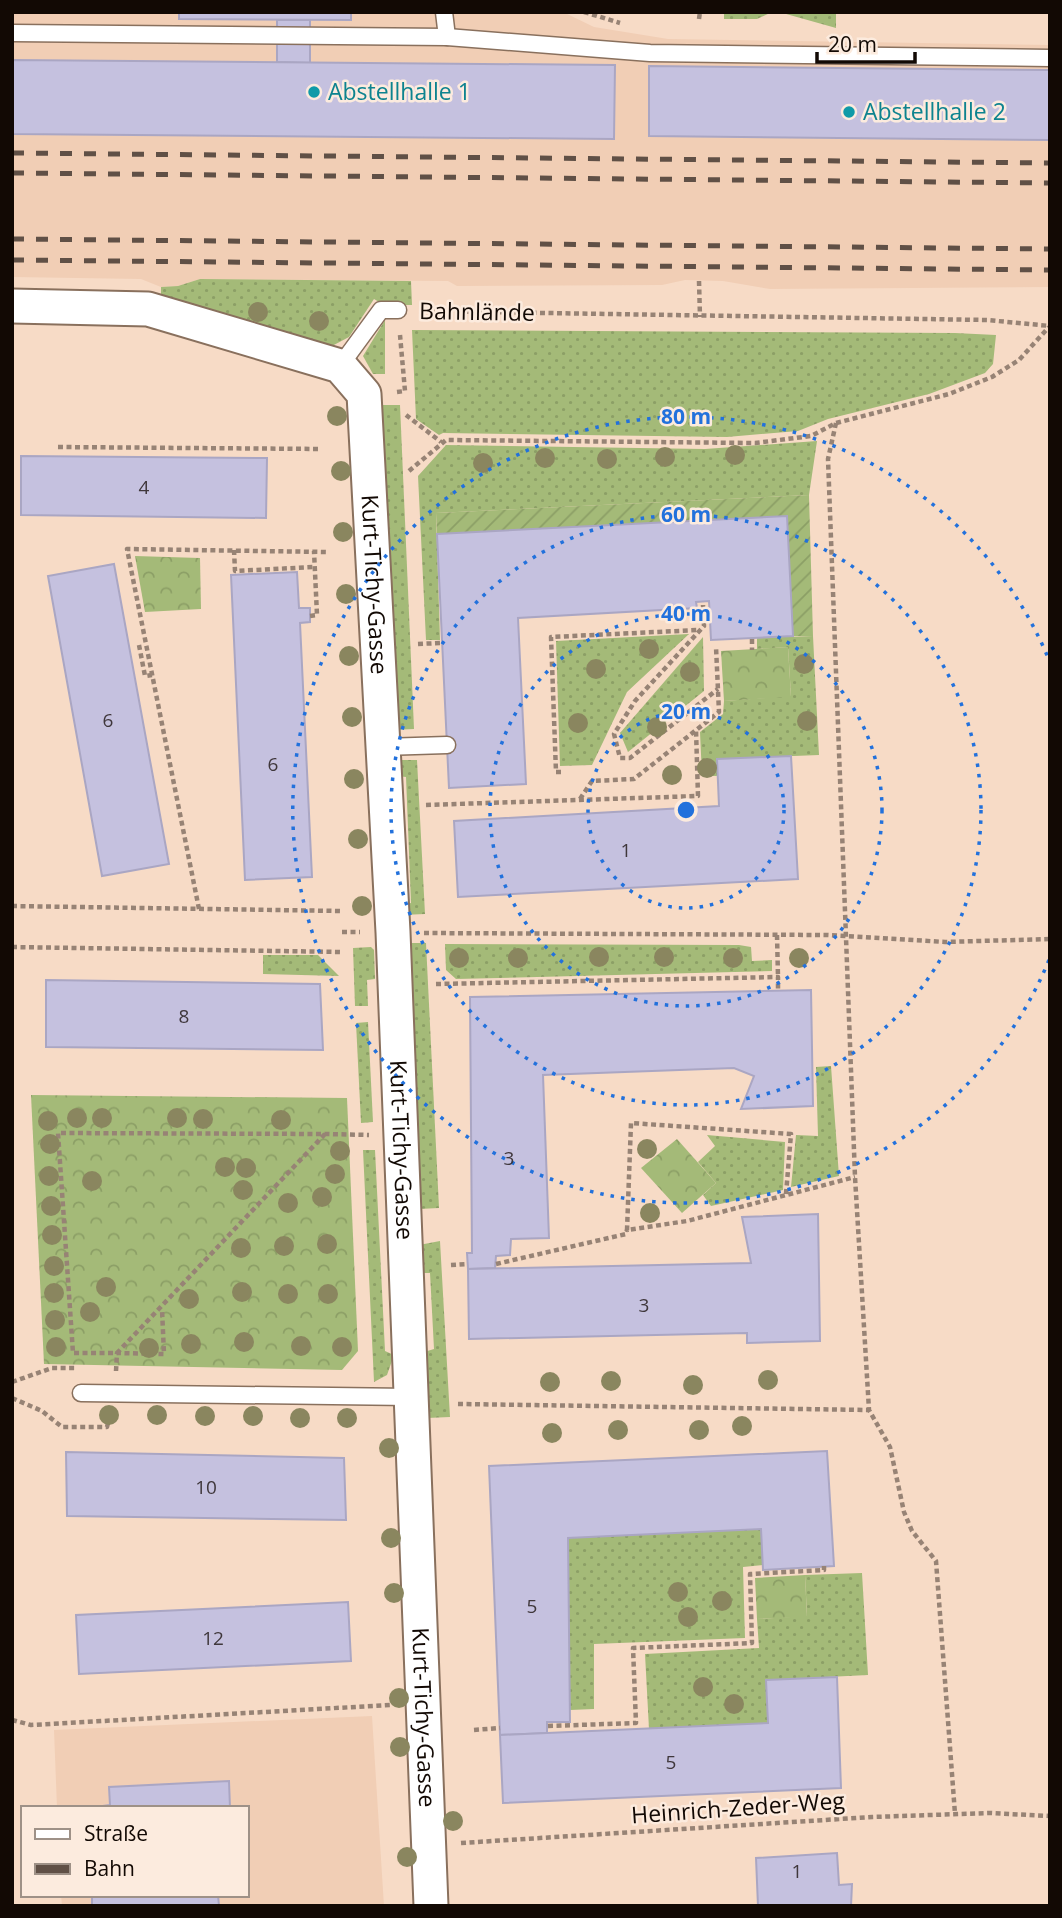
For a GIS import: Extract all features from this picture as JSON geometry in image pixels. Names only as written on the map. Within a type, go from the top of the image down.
[{"type":"street","points":[[12,306],[148,309],[340,366],[364,394]]},
{"type":"street","name":"Kurt-Tichy-Gasse","points":[[364,394],[393,932],[431,1906]]},
{"type":"lane","points":[[444,12],[447,37]]},
{"type":"lane","points":[[12,33],[447,37],[650,53],[1050,58]]},
{"type":"lane","points":[[340,366],[381,310],[398,310]]},
{"type":"lane","points":[[383,747],[447,745]]},
{"type":"lane","points":[[80,1393],[410,1397]]},
{"type":"path","points":[[699,12],[699,19]]},
{"type":"path","points":[[699,281],[700,317]]},
{"type":"path","name":"Bahnlände","points":[[364,394],[405,391],[398,310],[987,320],[1050,326]]},
{"type":"path","points":[[410,471],[446,440],[755,443],[811,436],[836,424],[949,394],[992,377],[1019,360],[1050,326]]},
{"type":"path","points":[[406,415],[442,443]]},
{"type":"path","points":[[836,424],[828,459],[855,1177],[869,1410],[890,1447],[904,1512],[912,1531],[936,1560],[955,1814]]},
{"type":"path","points":[[58,447],[321,449]]},
{"type":"path","points":[[199,909],[127,549],[326,552]]},
{"type":"path","points":[[234,550],[235,571],[314,567]]},
{"type":"path","points":[[310,616],[317,615],[314,551]]},
{"type":"path","points":[[703,605],[704,626],[628,712],[614,734],[620,758],[630,758],[718,689]]},
{"type":"path","points":[[561,772],[556,772],[551,637],[699,630]]},
{"type":"path","points":[[752,639],[752,650]]},
{"type":"path","points":[[418,644],[440,643]]},
{"type":"path","points":[[139,645],[145,676],[152,675]]},
{"type":"path","points":[[579,799],[592,781],[634,779],[719,712],[716,647]]},
{"type":"path","points":[[426,805],[698,796],[696,730]]},
{"type":"path","points":[[12,906],[341,911]]},
{"type":"path","points":[[393,932],[845,936],[945,942],[1050,939]]},
{"type":"path","points":[[777,935],[778,991]]},
{"type":"path","points":[[12,947],[343,952]]},
{"type":"path","points":[[436,984],[778,977]]},
{"type":"path","points":[[496,1264],[626,1234],[631,1124],[791,1134],[786,1194]]},
{"type":"path","points":[[162,1308],[164,1354],[73,1353],[58,1133],[400,1135]]},
{"type":"path","points":[[116,1376],[117,1353],[325,1134]]},
{"type":"path","points":[[627,1230],[687,1221],[855,1177]]},
{"type":"path","points":[[451,1265],[468,1264]]},
{"type":"path","points":[[12,1382],[44,1370]]},
{"type":"path","points":[[12,1398],[41,1411],[62,1427],[107,1427],[108,1423]]},
{"type":"path","points":[[458,1404],[869,1410]]},
{"type":"path","points":[[548,1726],[636,1726],[633,1648],[752,1643],[750,1574],[824,1570],[824,1566]]},
{"type":"path","points":[[12,1720],[31,1725],[423,1704]]},
{"type":"path","points":[[474,1730],[500,1728]]},
{"type":"path","name":"Heinrich-Zeder-Weg","points":[[428,1845],[955,1814],[1050,1816]]},
{"type":"shaded area","points":[[12,12],[563,12],[594,27],[668,39],[1050,45],[1050,287],[770,289],[723,281],[685,280],[662,285],[457,286],[448,281],[200,279],[178,286],[161,287],[141,279],[12,277]]},
{"type":"shaded area","points":[[372,1716],[384,1906],[62,1906],[61,1897],[248,1897],[248,1806],[57,1806],[54,1730]]},
{"type":"green space","points":[[724,12],[772,12],[757,19],[724,19]]},
{"type":"green space","points":[[779,12],[836,12],[836,28]]},
{"type":"green space","points":[[200,279],[411,281],[412,305],[384,305],[374,299],[349,337],[332,346],[161,299],[161,287],[178,286]]},
{"type":"green space","points":[[385,320],[385,374],[373,374],[363,356]]},
{"type":"green space","points":[[412,330],[996,335],[993,364],[985,373],[929,394],[828,419],[798,431],[727,437],[439,435],[416,419]]},
{"type":"green space","points":[[377,405],[400,405],[414,729],[393,730]]},
{"type":"green space","points":[[817,441],[809,495],[436,513],[440,640],[426,640],[418,476],[446,445],[705,449]]},
{"type":"green space","points":[[809,495],[813,636],[793,636],[786,516],[437,534],[436,513]]},
{"type":"green space","points":[[135,556],[200,558],[201,609],[145,612]]},
{"type":"green space","points":[[689,634],[627,692],[592,765],[560,766],[556,641]]},
{"type":"green space","points":[[813,636],[819,755],[717,759],[717,776],[702,776],[700,732],[723,714],[724,701],[791,696],[788,647],[757,649],[757,638]]},
{"type":"green space","points":[[703,637],[704,691],[628,752],[620,733]]},
{"type":"green space","points":[[788,647],[791,697],[724,701],[721,651]]},
{"type":"green space","points":[[400,760],[417,760],[425,914],[402,915],[405,904],[411,903],[406,777],[397,776]]},
{"type":"green space","points":[[404,943],[426,943],[439,1208],[419,1209]]},
{"type":"green space","points":[[445,944],[739,945],[751,947],[752,961],[772,960],[772,971],[456,979],[446,970]]},
{"type":"green space","points":[[371,947],[374,950],[375,979],[367,980],[368,1006],[355,1006],[353,948]]},
{"type":"green space","points":[[263,955],[318,955],[339,976],[263,974]]},
{"type":"green space","points":[[368,1022],[373,1122],[361,1123],[356,1023]]},
{"type":"green space","points":[[831,1066],[839,1176],[791,1187],[796,1135],[818,1136],[816,1067]]},
{"type":"green space","points":[[31,1095],[347,1098],[358,1351],[342,1370],[44,1364]]},
{"type":"green space","points":[[707,1135],[785,1142],[783,1190],[711,1206],[703,1195],[716,1183],[698,1162],[715,1146]]},
{"type":"green space","points":[[677,1139],[716,1183],[682,1213],[641,1168]]},
{"type":"green space","points":[[363,1150],[375,1150],[385,1351],[394,1355],[387,1375],[374,1382]]},
{"type":"green space","points":[[440,1241],[450,1417],[427,1418],[424,1352],[434,1349],[430,1273],[420,1273],[419,1245]]},
{"type":"green space","points":[[761,1529],[763,1565],[743,1567],[745,1638],[594,1644],[594,1709],[570,1710],[568,1538]]},
{"type":"green space","points":[[862,1573],[868,1675],[766,1680],[768,1723],[649,1729],[645,1654],[759,1648],[757,1619],[807,1616],[805,1575]]},
{"type":"green space","points":[[805,1575],[807,1617],[757,1619],[755,1578]]},
{"type":"building","points":[[179,12],[351,12],[351,20],[179,19]]},
{"type":"building","points":[[277,20],[310,20],[310,63],[277,62]]},
{"type":"building","name":"Abstellhalle 1","points":[[12,60],[615,65],[614,139],[12,134]]},
{"type":"building","name":"Abstellhalle 2","points":[[649,66],[1050,70],[1050,140],[649,136]]},
{"type":"building","points":[[21,456],[267,458],[266,518],[21,515]]},
{"type":"building","points":[[787,516],[793,636],[711,640],[709,601],[696,602],[697,608],[518,618],[526,784],[449,788],[437,534]]},
{"type":"building","points":[[114,564],[169,864],[102,876],[48,576]]},
{"type":"building","points":[[297,572],[299,608],[310,608],[310,622],[300,623],[312,877],[245,880],[231,575]]},
{"type":"building","points":[[791,756],[798,879],[458,897],[454,821],[719,806],[717,759]]},
{"type":"building","points":[[46,980],[320,984],[323,1050],[46,1047]]},
{"type":"building","points":[[811,990],[813,1106],[741,1109],[754,1076],[734,1068],[543,1075],[549,1238],[511,1239],[510,1255],[496,1256],[495,1268],[468,1269],[467,1253],[472,1253],[470,997]]},
{"type":"building","points":[[818,1214],[820,1341],[747,1343],[747,1333],[469,1339],[468,1269],[751,1263],[742,1217]]},
{"type":"building","points":[[827,1451],[834,1566],[763,1570],[761,1529],[568,1538],[570,1722],[547,1722],[547,1733],[500,1735],[489,1466]]},
{"type":"building","points":[[66,1452],[344,1458],[346,1520],[67,1516]]},
{"type":"building","points":[[348,1602],[351,1661],[79,1674],[76,1615]]},
{"type":"building","points":[[837,1677],[841,1788],[503,1803],[500,1735],[768,1723],[766,1680]]},
{"type":"building","points":[[229,1781],[230,1806],[103,1806],[110,1805],[109,1787]]},
{"type":"building","points":[[837,1853],[839,1885],[852,1884],[851,1906],[758,1906],[756,1858]]},
{"type":"building","points":[[92,1897],[218,1897],[219,1906],[92,1906]]},
{"type":"railway","points":[[12,153],[1050,163]]},
{"type":"railway","points":[[12,173],[1050,183]]},
{"type":"railway","points":[[12,239],[1050,249]]},
{"type":"railway","points":[[12,260],[1050,270]]},
{"type":"place","name":"Abstellhalle 1","points":[[314,92]]},
{"type":"place","name":"Abstellhalle 2","points":[[849,112]]}]
